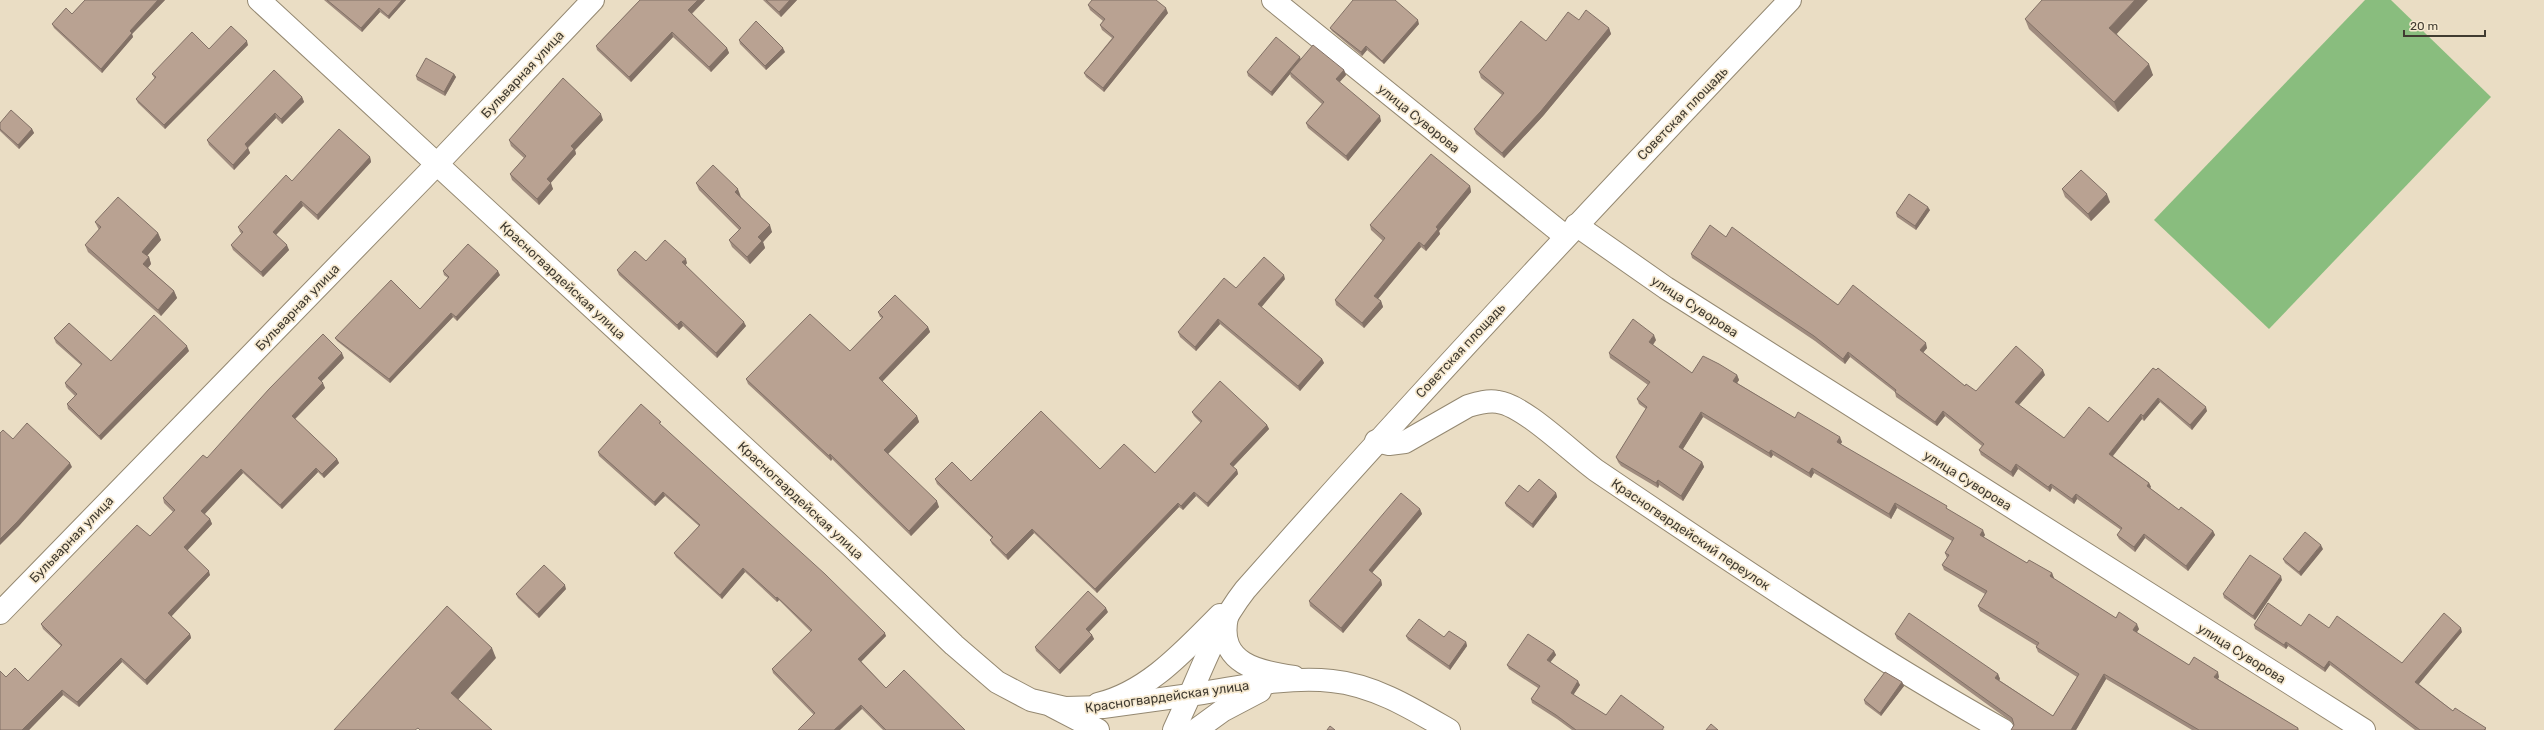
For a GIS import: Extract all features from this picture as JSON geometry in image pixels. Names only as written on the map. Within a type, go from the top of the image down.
[{"type":"street","name":"Красногвардейская улица","points":[[259,0],[438,163],[979,667],[1014,692],[1049,705],[1083,708],[1295,680],[1316,680],[1351,684],[1374,692],[1448,730]]},
{"type":"street","name":"Бульварная улица","points":[[0,613],[438,163],[592,0]]},
{"type":"street","name":"улица Суворова","points":[[1273,0],[1571,231],[1726,326],[2364,730]]},
{"type":"street","name":"Советская площадь","points":[[1174,730],[1229,610],[1245,590],[1376,441],[1571,231],[1790,0]]},
{"type":"street","name":"Красногвардейский переулок","points":[[1376,441],[1390,444],[1405,442],[1468,406],[1479,402],[1500,402],[1510,405],[1532,419],[1579,459],[1760,580],[1916,680],[2003,730]]},
{"type":"street","points":[[1083,708],[1120,696],[1156,674],[1183,652],[1245,590]]},
{"type":"street","points":[[1229,610],[1226,636],[1228,647],[1235,657],[1258,670],[1316,680]]},
{"type":"street","points":[[1196,730],[1238,701],[1270,687],[1295,680]]},
{"type":"street","points":[[1049,705],[1078,718],[1098,730]]},
{"type":"green space","points":[[2365,0],[2391,0],[2491,97],[2269,329],[2154,220]]},
{"type":"building","points":[[85,0],[158,0],[130,31],[132,33],[101,69],[52,24],[66,8],[72,14]]},
{"type":"building","points":[[327,0],[402,0],[388,16],[379,8],[361,28]]},
{"type":"building","points":[[640,0],[698,0],[688,10],[727,48],[709,67],[672,32],[629,77],[596,46]]},
{"type":"building","points":[[766,0],[790,0],[779,12]]},
{"type":"building","points":[[1092,0],[1156,0],[1166,8],[1103,88],[1084,73],[1114,37],[1100,25],[1105,19],[1088,5]]},
{"type":"building","points":[[1353,0],[1395,0],[1418,20],[1382,61],[1366,46],[1361,52],[1330,28]]},
{"type":"building","points":[[2042,0],[2135,0],[2109,28],[2149,64],[2114,102],[2025,19]]},
{"type":"building","points":[[1586,10],[1609,28],[1541,111],[1502,153],[1474,129],[1504,93],[1479,72],[1521,21],[1546,41],[1568,12],[1579,20]]},
{"type":"building","points":[[756,21],[783,48],[765,66],[739,40]]},
{"type":"building","points":[[231,26],[247,41],[164,125],[136,99],[156,77],[152,74],[192,32],[209,49]]},
{"type":"building","points":[[1276,37],[1300,57],[1271,92],[1247,72]]},
{"type":"building","points":[[1313,45],[1344,70],[1336,79],[1380,116],[1346,156],[1306,123],[1324,102],[1290,72]]},
{"type":"building","points":[[426,58],[454,74],[444,92],[416,76]]},
{"type":"building","points":[[274,70],[302,97],[281,119],[275,113],[245,144],[248,148],[233,165],[207,140]]},
{"type":"building","points":[[563,78],[601,114],[571,146],[574,149],[547,179],[551,183],[537,199],[510,174],[526,156],[509,140]]},
{"type":"building","points":[[11,110],[32,129],[18,145],[0,129],[0,123]]},
{"type":"building","points":[[339,129],[370,157],[317,215],[301,201],[273,232],[287,245],[261,272],[231,245],[243,232],[238,227],[286,175],[292,181]]},
{"type":"building","points":[[1431,154],[1470,186],[1436,227],[1438,229],[1424,246],[1419,242],[1374,296],[1381,301],[1362,323],[1335,300],[1385,238],[1370,225]]},
{"type":"building","points":[[713,165],[738,189],[735,192],[770,225],[758,237],[762,241],[747,257],[729,240],[741,228],[696,183]]},
{"type":"building","points":[[2081,170],[2107,194],[2088,214],[2062,189]]},
{"type":"building","points":[[1909,194],[1928,207],[1915,226],[1896,213]]},
{"type":"building","points":[[118,197],[158,233],[142,252],[149,257],[143,264],[174,291],[158,310],[85,245],[101,227],[95,222]]},
{"type":"building","points":[[1710,225],[1726,237],[1732,227],[1838,305],[1853,285],[1926,343],[1920,350],[1965,386],[1966,384],[1976,391],[2016,346],[2043,370],[2015,402],[2064,438],[2089,407],[2108,422],[2153,368],[2156,370],[2158,368],[2206,407],[2190,425],[2158,398],[2143,416],[2141,414],[2109,454],[2149,483],[2147,486],[2179,510],[2181,507],[2213,531],[2186,566],[2144,534],[2134,547],[2117,535],[2122,528],[2076,494],[2072,499],[2051,484],[2048,487],[2016,464],[2011,472],[1979,450],[1984,444],[1943,411],[1935,422],[1895,392],[1896,390],[1848,352],[1843,359],[1814,336],[1691,254]]},
{"type":"building","points":[[665,240],[686,259],[682,262],[744,322],[716,353],[681,321],[677,325],[617,270],[635,251],[646,261]]},
{"type":"building","points":[[468,244],[498,271],[456,317],[451,313],[389,379],[335,338],[391,280],[420,309],[449,277],[443,271]]},
{"type":"building","points":[[1264,257],[1284,275],[1258,304],[1322,359],[1298,386],[1218,319],[1195,347],[1178,332],[1224,278],[1236,288]]},
{"type":"building","points":[[895,295],[928,327],[879,378],[917,416],[884,450],[937,501],[909,531],[830,454],[829,456],[746,379],[810,314],[850,351],[883,317],[878,312]]},
{"type":"building","points":[[154,315],[187,346],[99,436],[67,404],[77,394],[65,383],[82,364],[54,338],[69,323],[111,361]]},
{"type":"building","points":[[1633,319],[1654,335],[1649,342],[1692,373],[1703,356],[1719,364],[1737,375],[1733,381],[1795,418],[1798,412],[1840,437],[1837,442],[1947,506],[1946,508],[1983,530],[1980,535],[2027,563],[2029,560],[2052,573],[2050,576],[2116,618],[2119,612],[2137,624],[2133,630],[2189,665],[2194,657],[2218,672],[2214,677],[2298,728],[2297,730],[2199,730],[2104,674],[2071,730],[2011,730],[2014,725],[2012,718],[1895,634],[1909,613],[1998,674],[1995,678],[2053,716],[2079,674],[2036,647],[2039,643],[1978,606],[1987,591],[1942,565],[1949,555],[1945,553],[1954,538],[1895,503],[1889,514],[1812,468],[1809,473],[1771,450],[1769,453],[1701,412],[1679,447],[1702,462],[1681,496],[1658,480],[1656,483],[1619,461],[1616,457],[1647,407],[1637,399],[1650,382],[1609,353]]},
{"type":"building","points":[[323,334],[342,353],[318,378],[323,383],[292,416],[337,459],[322,474],[316,468],[280,505],[241,469],[201,511],[210,519],[184,547],[209,571],[168,613],[190,634],[145,680],[121,658],[77,702],[62,690],[22,730],[0,730],[0,671],[6,677],[15,668],[28,681],[62,645],[41,624],[137,525],[150,536],[175,510],[163,498],[203,455],[207,458],[269,389]]},
{"type":"building","points":[[1220,381],[1267,425],[1230,464],[1237,470],[1207,503],[1194,492],[1181,506],[1178,503],[1095,589],[1032,529],[1006,555],[990,540],[993,537],[935,479],[952,462],[971,481],[1041,411],[1100,469],[1124,444],[1155,473],[1202,421],[1192,412]]},
{"type":"building","points":[[641,404],[661,422],[659,423],[825,574],[885,633],[858,659],[886,688],[904,670],[965,730],[886,730],[861,705],[834,730],[798,730],[815,713],[772,669],[812,630],[743,568],[720,595],[674,553],[700,525],[663,492],[654,502],[598,452]]},
{"type":"building","points":[[27,423],[70,463],[0,539],[0,433],[3,430],[13,439]]},
{"type":"building","points":[[1539,479],[1556,493],[1532,524],[1505,503],[1519,485],[1528,492]]},
{"type":"building","points":[[1401,493],[1420,509],[1369,570],[1381,580],[1341,628],[1309,601]]},
{"type":"building","points":[[2305,532],[2321,545],[2299,572],[2283,559]]},
{"type":"building","points":[[2250,555],[2281,576],[2253,616],[2223,594]]},
{"type":"building","points":[[544,565],[565,585],[537,614],[516,594]]},
{"type":"building","points":[[1088,591],[1106,608],[1086,629],[1092,635],[1059,670],[1035,647]]},
{"type":"building","points":[[2268,603],[2301,626],[2309,614],[2329,628],[2337,616],[2402,663],[2444,613],[2461,628],[2415,682],[2453,711],[2455,708],[2486,728],[2484,730],[2420,730],[2329,661],[2324,668],[2286,642],[2284,645],[2254,625]]},
{"type":"building","points":[[447,606],[492,648],[451,693],[492,730],[420,730],[418,728],[415,730],[334,730]]},
{"type":"building","points":[[1419,619],[1444,637],[1449,631],[1466,642],[1449,666],[1406,636]]},
{"type":"building","points":[[1528,634],[1554,651],[1547,660],[1578,681],[1571,693],[1606,715],[1621,695],[1664,727],[1662,730],[1576,730],[1531,699],[1540,686],[1507,665]]},
{"type":"building","points":[[1885,672],[1902,682],[1880,713],[1864,700]]},
{"type":"building","points":[[1711,724],[1718,730],[1706,730]]},
{"type":"building","points":[[1330,726],[1335,730],[1327,730]]}]
